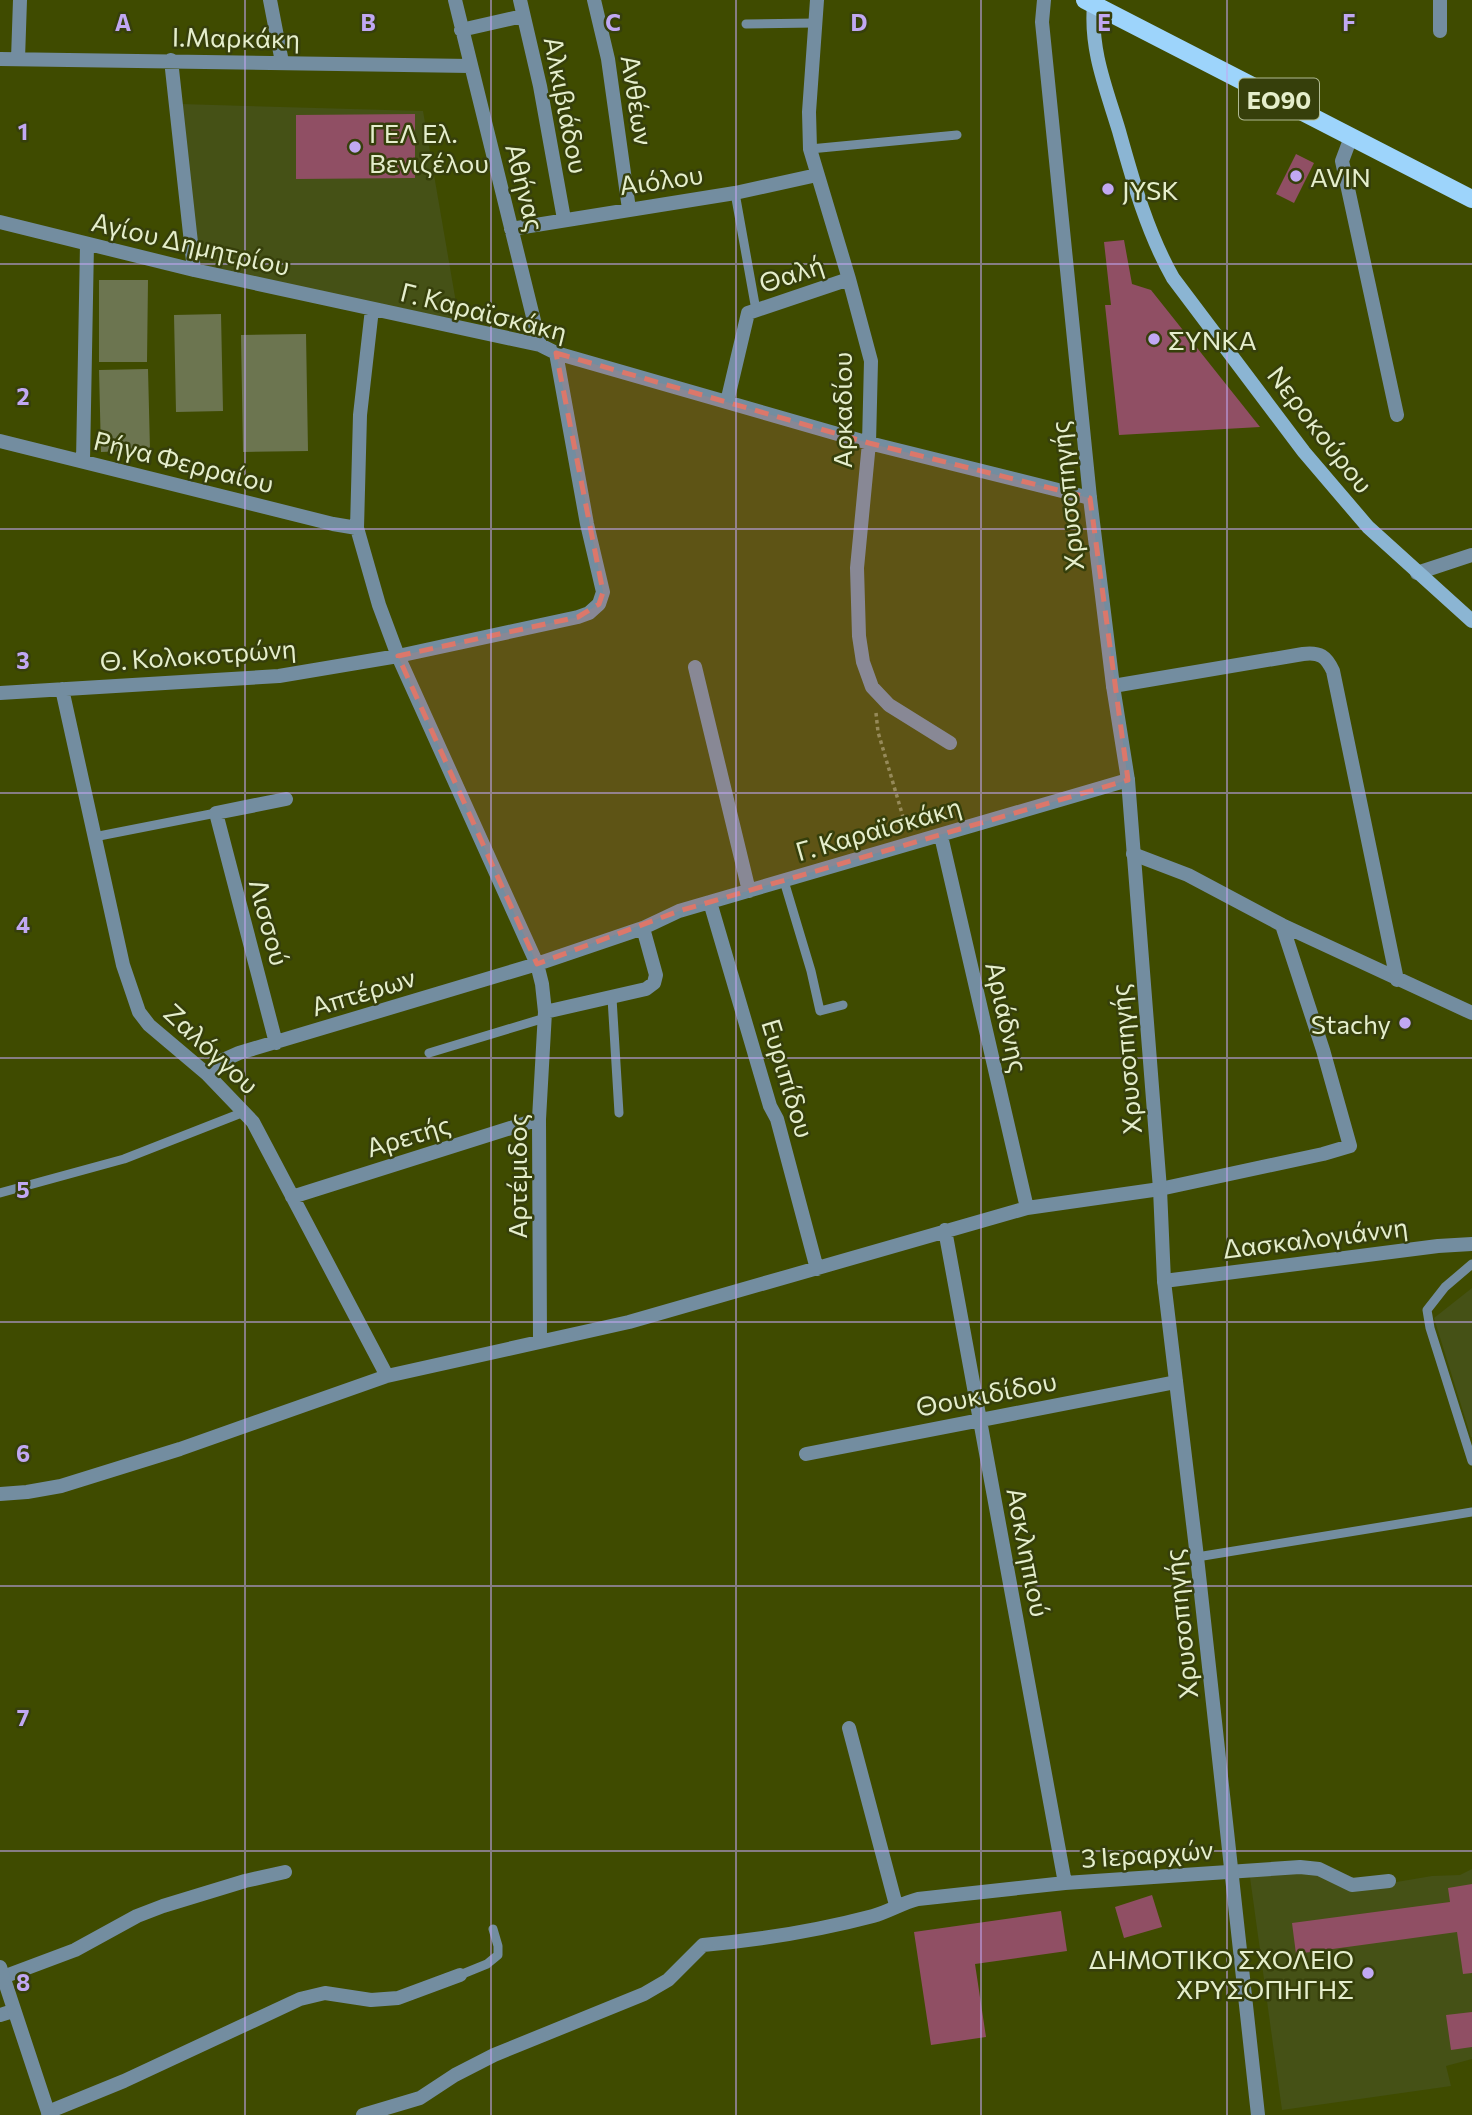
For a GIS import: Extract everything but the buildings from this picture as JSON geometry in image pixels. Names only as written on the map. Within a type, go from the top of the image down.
[{"type":"main road","name":"ΕΟ90","points":[[1091,2],[1472,199]]},
{"type":"main road","name":"Νεροκούρου","points":[[1091,2],[1094,46],[1139,200],[1161,257],[1173,278],[1304,452],[1368,527],[1472,621]]},
{"type":"street","points":[[18,59],[20,0]]},
{"type":"street","points":[[271,0],[282,62]]},
{"type":"street","name":"Αθήνας","points":[[455,0],[540,345]]},
{"type":"street","name":"Αλκιβιάδου","points":[[520,0],[540,86],[564,219]]},
{"type":"street","name":"Ανθέων","points":[[594,0],[608,59],[629,209]]},
{"type":"street","name":"Αρκαδίου","points":[[817,0],[809,112],[810,149],[871,361],[869,443],[857,568],[859,636],[863,662],[872,687]]},
{"type":"street","name":"Χρυσοπηγής","points":[[1044,0],[1042,22],[1090,498],[1113,686],[1128,780],[1160,1189],[1164,1281],[1258,2115]]},
{"type":"street","points":[[1440,0],[1440,31]]},
{"type":"street","points":[[461,30],[523,16]]},
{"type":"street","name":"Ι.Μαρκάκη","points":[[0,59],[470,66]]},
{"type":"street","points":[[171,60],[194,270]]},
{"type":"street","points":[[1351,136],[1342,161],[1397,415]]},
{"type":"street","name":"Αιόλου","points":[[511,229],[735,193],[817,175]]},
{"type":"street","name":"Αγίου Δημητρίου","points":[[0,222],[194,270],[372,309]]},
{"type":"street","points":[[83,461],[87,244]]},
{"type":"street","name":"Θαλή","points":[[752,312],[849,279]]},
{"type":"street","name":"Γ. Καραϊσκάκη","points":[[545,1015],[537,964],[398,656],[379,605],[357,528],[360,415],[372,309],[540,345],[556,353],[869,443],[1090,498]]},
{"type":"street","points":[[727,402],[752,312]]},
{"type":"street","name":"Θ. Κολοκοτρώνη","points":[[0,693],[279,676],[398,656],[589,613],[600,604],[603,592],[587,524],[556,353]]},
{"type":"street","name":"Ρήγα Φερραίου","points":[[0,441],[357,528]]},
{"type":"street","points":[[1417,573],[1472,555]]},
{"type":"street","points":[[1113,686],[1303,654],[1317,653],[1328,659],[1333,671],[1397,980]]},
{"type":"street","points":[[695,667],[749,891]]},
{"type":"street","points":[[872,687],[889,705],[950,743]]},
{"type":"street","name":"Ζαλόγγου","points":[[62,689],[123,965],[139,1012],[149,1025],[207,1074],[244,1112],[264,1140],[387,1376]]},
{"type":"street","name":"Γ. Καραϊσκάκη","points":[[537,964],[643,928],[679,911],[1128,780]]},
{"type":"street","points":[[216,813],[286,799]]},
{"type":"street","name":"Λισσού","points":[[216,813],[276,1043]]},
{"type":"street","name":"Αριάδνης","points":[[941,836],[1027,1208]]},
{"type":"street","points":[[1133,854],[1188,876],[1282,925],[1472,1013]]},
{"type":"street","name":"Ευριπίδου","points":[[710,902],[770,1105],[778,1119],[817,1269]]},
{"type":"street","points":[[0,1493],[61,1486],[180,1449],[387,1376],[629,1322],[1027,1208],[1160,1189],[1350,1146],[1323,1050],[1282,925]]},
{"type":"street","points":[[545,1015],[646,989],[656,980],[643,928]]},
{"type":"street","name":"Απτέρων","points":[[207,1074],[221,1061],[230,1057],[537,964]]},
{"type":"street","name":"Αρτέμιδος","points":[[540,1341],[540,1119],[545,1015]]},
{"type":"street","name":"Αρετής","points":[[292,1197],[540,1119]]},
{"type":"street","name":"Ασκληπιού","points":[[945,1230],[1065,1883]]},
{"type":"street","name":"Δασκαλογιάννη","points":[[1164,1281],[1472,1244]]},
{"type":"street","name":"Θουκιδίδου","points":[[806,1454],[1176,1382]]},
{"type":"street","points":[[849,1728],[901,1904]]},
{"type":"street","name":"3 Ιεραρχών","points":[[363,2115],[420,2098],[455,2075],[494,2055],[644,1994],[668,1980],[703,1945],[747,1941],[874,1916],[901,1904],[1065,1883],[1300,1867],[1319,1870],[1352,1885],[1388,1881]]},
{"type":"street","points":[[285,1872],[163,1906],[137,1916],[75,1950],[1,1972],[6,2013],[49,2113],[300,1999],[325,1993],[371,2000],[398,1998],[460,1975]]},
{"type":"lane","points":[[747,24],[815,23]]},
{"type":"lane","points":[[810,149],[957,135]]},
{"type":"lane","points":[[735,193],[752,312]]},
{"type":"lane","points":[[94,837],[216,813]]},
{"type":"lane","points":[[784,881],[820,1011],[843,1005]]},
{"type":"lane","points":[[612,998],[619,1113]]},
{"type":"lane","points":[[429,1053],[545,1015]]},
{"type":"lane","points":[[0,1193],[124,1159],[244,1112]]},
{"type":"lane","points":[[1472,1264],[1445,1287],[1427,1310],[1430,1328],[1472,1461]]},
{"type":"lane","points":[[1197,1557],[1472,1511]]},
{"type":"lane","points":[[460,1975],[487,1964],[498,1955],[492,1929]]},
{"type":"path","points":[[872,687],[878,732],[911,844]]},
{"type":"highlighted area","points":[[556,353],[869,443],[1090,498],[1128,780],[679,911],[537,964],[398,656],[578,617],[599,604],[603,592]]},
{"type":"shaded area","points":[[180,104],[423,111],[459,320],[199,267]]},
{"type":"shaded area","points":[[99,280],[148,280],[147,362],[99,362]]},
{"type":"shaded area","points":[[221,314],[223,411],[176,412],[174,315]]},
{"type":"shaded area","points":[[306,334],[308,451],[243,452],[241,335]]},
{"type":"shaded area","points":[[148,369],[150,450],[101,452],[99,370]]},
{"type":"shaded area","points":[[1472,1288],[1472,1437],[1471,1437],[1434,1318]]},
{"type":"shaded area","name":"ΔΗΜΟΤΙΚΟ ΣΧΟΛΕΙΟ ΧΡΥΣΟΠΗΓΗΣ","points":[[1313,1869],[1361,1888],[1432,1876],[1460,1875],[1472,1869],[1472,2059],[1446,2066],[1451,2086],[1282,2110],[1249,1870]]},
{"type":"place","name":"ΓΕΛ Ελ. Βενιζέλου","points":[[355,147]]},
{"type":"place","name":"AVIN","points":[[1296,176]]},
{"type":"place","name":"JYSK","points":[[1108,189]]},
{"type":"place","name":"ΣΥΝΚΑ","points":[[1154,339]]},
{"type":"place","name":"Stachy","points":[[1405,1023]]},
{"type":"place","name":"ΔΗΜΟΤΙΚΟ ΣΧΟΛΕΙΟ ΧΡΥΣΟΠΗΓΗΣ","points":[[1368,1973]]}]
